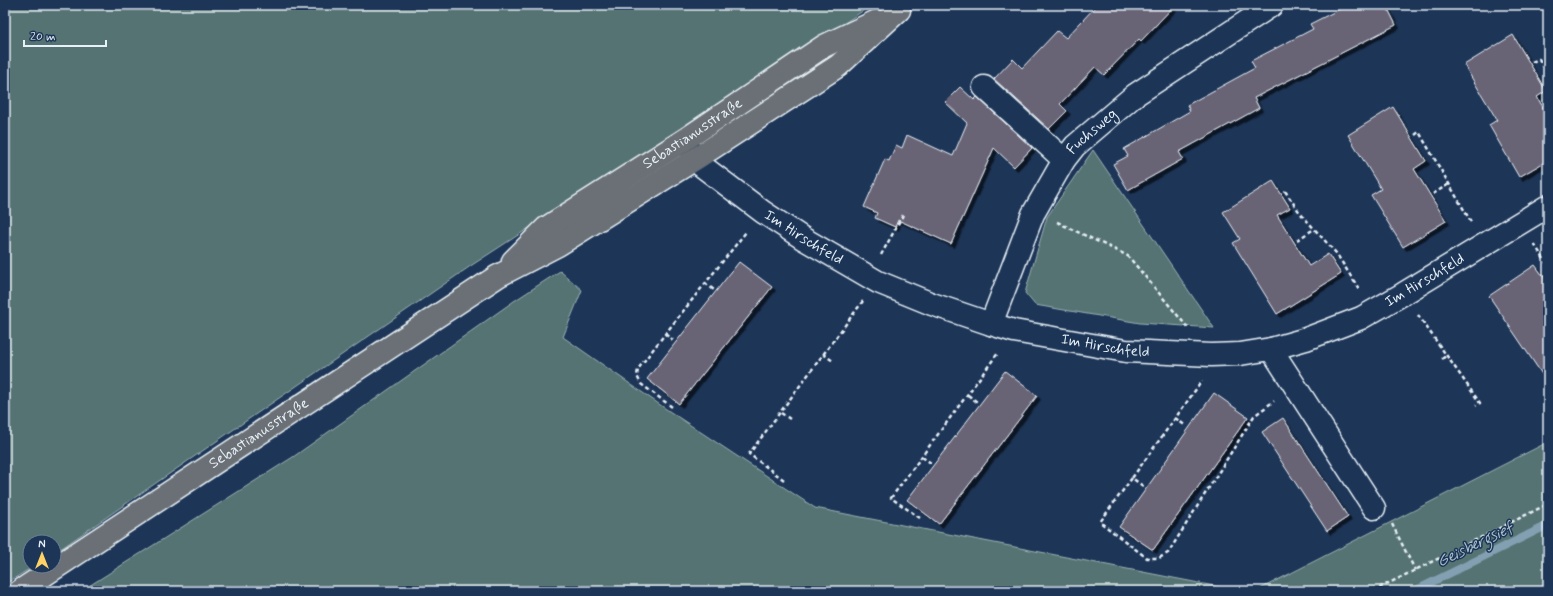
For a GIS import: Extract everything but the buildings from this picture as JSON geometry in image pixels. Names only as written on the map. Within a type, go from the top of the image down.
[{"type":"main road","name":"Sebastianusstraße","points":[[498,276],[546,228],[683,141],[824,46],[903,8]]},
{"type":"main road","name":"Sebastianusstraße","points":[[20,591],[498,276],[558,245],[697,158],[838,66],[903,8]]},
{"type":"street","name":"Fuchsweg","points":[[991,324],[1033,214],[1064,160],[1075,146],[1135,95],[1272,5]]},
{"type":"street","points":[[984,87],[1064,160]]},
{"type":"street","name":"Im Hirschfeld","points":[[683,141],[702,166],[763,212],[804,239],[874,279],[932,304],[1014,331],[1126,351],[1211,356],[1240,354],[1271,349],[1327,331],[1361,318],[1548,206]]},
{"type":"street","points":[[1271,349],[1374,508]]},
{"type":"path","points":[[1532,62],[1539,59],[1548,74]]},
{"type":"path","points":[[1415,134],[1419,132],[1484,245]]},
{"type":"path","points":[[1433,194],[1449,184]]},
{"type":"path","points":[[1285,191],[1300,214],[1336,253],[1373,311]]},
{"type":"path","points":[[672,407],[641,384],[637,376],[638,369],[664,334],[763,212]]},
{"type":"path","points":[[1033,214],[1047,217],[1128,256],[1211,356],[1212,367],[1100,522],[1147,558],[1159,558],[1168,553],[1254,416],[1294,385]]},
{"type":"path","points":[[784,480],[749,454],[823,354],[874,279],[903,215]]},
{"type":"path","points":[[1297,240],[1314,230]]},
{"type":"path","points":[[705,283],[714,290]]},
{"type":"path","points":[[1403,294],[1480,403],[1476,406]]},
{"type":"path","points":[[920,518],[891,498],[1014,331]]},
{"type":"path","points":[[664,334],[673,340]]},
{"type":"path","points":[[823,354],[833,361]]},
{"type":"path","points":[[1442,359],[1447,356]]},
{"type":"path","points":[[968,395],[977,402]]},
{"type":"path","points":[[781,412],[790,419]]},
{"type":"path","points":[[1175,418],[1186,426]]},
{"type":"path","points":[[922,457],[931,463]]},
{"type":"path","points":[[1132,478],[1143,486]]},
{"type":"path","points":[[1373,591],[1548,504]]},
{"type":"path","points":[[1374,508],[1387,512],[1415,570]]},
{"type":"green space","points":[[5,5],[872,5],[472,265],[62,548],[62,534],[22,534],[22,573],[5,584]]},
{"type":"green space","points":[[1093,150],[1214,328],[1140,323],[1035,305],[1025,293],[1047,217]]},
{"type":"green space","points":[[560,271],[582,290],[563,337],[666,409],[815,508],[1240,591],[81,591],[293,457],[514,301]]},
{"type":"green space","points":[[1548,442],[1548,591],[1256,591]]},
{"type":"waterway","name":"Geisbergsief","points":[[1414,591],[1548,525]]}]
